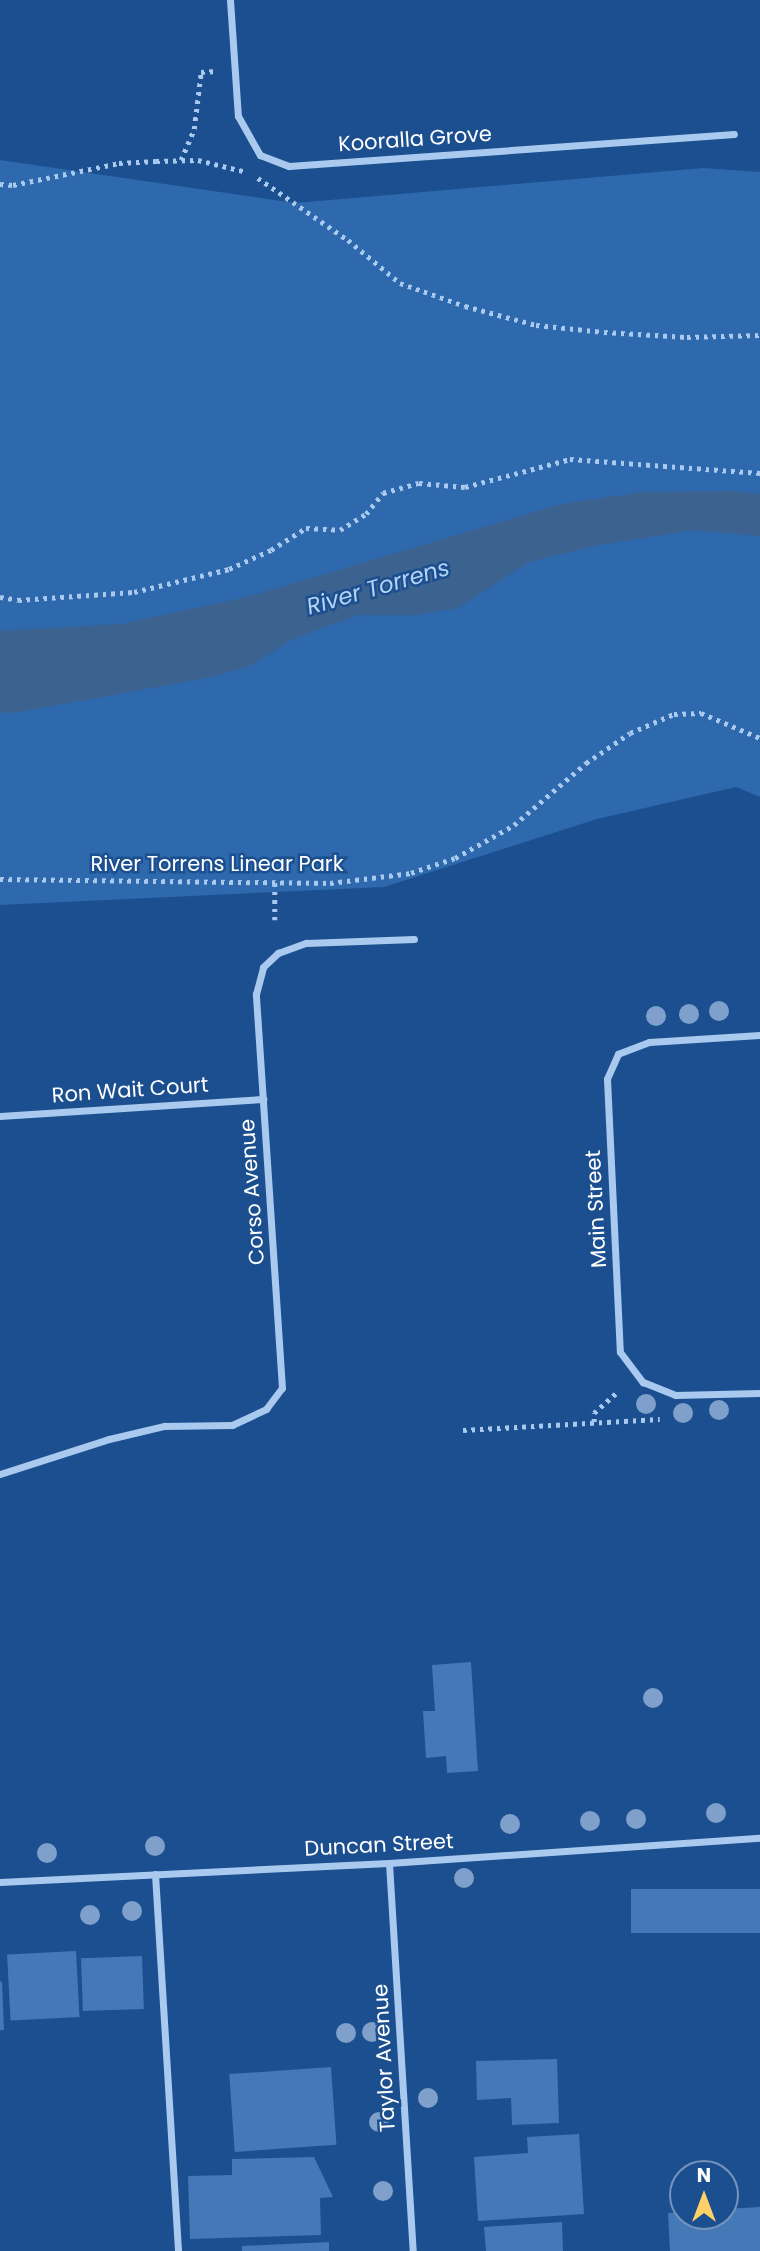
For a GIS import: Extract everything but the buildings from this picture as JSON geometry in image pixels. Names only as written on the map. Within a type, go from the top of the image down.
[{"type":"street","name":"Kooralla Grove","points":[[230,0],[238,116],[260,155],[289,166],[734,134]]},
{"type":"street","name":"Corso Avenue","points":[[0,1474],[153,1428],[233,1425],[266,1409],[282,1388],[256,994],[263,967],[278,953],[306,943],[414,939]]},
{"type":"street","name":"Main Street","points":[[760,1035],[649,1041],[618,1054],[607,1079],[620,1352],[643,1382],[675,1395],[760,1393]]},
{"type":"street","name":"Ron Wait Court","points":[[0,1116],[263,1099]]},
{"type":"street","name":"Duncan Street","points":[[0,1882],[389,1863],[760,1838]]},
{"type":"street","name":"Taylor Avenue","points":[[389,1863],[413,2251]]},
{"type":"street","points":[[155,1874],[178,2251]]},
{"type":"path","points":[[181,160],[194,129],[201,72],[235,71]]},
{"type":"path","points":[[0,184],[13,185],[119,163],[181,160],[221,164],[268,184],[400,282],[465,306],[536,325],[604,332],[687,337],[760,335]]},
{"type":"path","points":[[0,597],[19,600],[134,592],[229,569],[271,550],[306,528],[340,530],[366,514],[383,493],[419,483],[465,487],[570,460],[760,473]]},
{"type":"path","name":"River Torrens Linear Park","points":[[0,879],[330,883],[411,873],[455,858],[514,825],[586,763],[630,733],[674,714],[701,713],[760,738]]},
{"type":"path","points":[[275,883],[275,920]]},
{"type":"path","points":[[594,1422],[594,1413],[617,1392]]},
{"type":"path","points":[[463,1430],[660,1419]]},
{"type":"shaded area","points":[[0,160],[295,203],[703,168],[760,172],[760,797],[736,787],[597,819],[384,887],[0,905]]},
{"type":"water","name":"River Torrens","points":[[732,491],[760,494],[760,536],[694,530],[594,546],[529,562],[458,608],[416,615],[359,615],[295,638],[250,666],[207,678],[13,713],[0,712],[0,631],[121,624],[251,596],[561,504],[643,492]]}]
